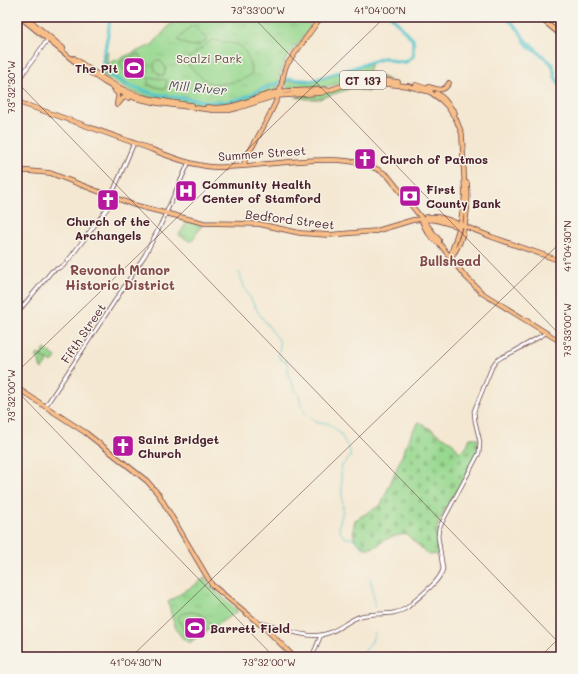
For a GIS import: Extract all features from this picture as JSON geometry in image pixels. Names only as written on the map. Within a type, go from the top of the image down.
[{"type":"main road","name":"CT 137","points":[[20,17],[104,82],[122,93],[135,98],[157,103],[220,111],[238,108],[279,93],[321,93],[344,85],[364,82],[408,86],[430,92],[443,100]]},
{"type":"main road","name":"CT 137","points":[[26,17],[49,38]]},
{"type":"main road","points":[[244,165],[245,160],[274,106],[282,84],[283,75],[289,61],[321,17]]},
{"type":"main road","points":[[539,17],[561,35]]},
{"type":"main road","name":"CT 137","points":[[88,69],[122,88],[143,97],[219,108],[238,105],[279,93],[318,90],[346,82],[368,79],[411,84],[432,90],[443,100],[456,119],[462,134],[465,186],[462,226],[460,241],[450,257]]},
{"type":"main road","points":[[104,82],[118,94],[117,104],[122,98],[125,97],[146,103],[157,103]]},
{"type":"main road","points":[[425,88],[448,90],[449,83]]},
{"type":"main road","points":[[260,101],[270,100],[274,106]]},
{"type":"main road","name":"Summer Street","points":[[17,102],[190,162],[213,167],[319,160],[332,160],[365,165],[380,170],[388,176],[422,219]]},
{"type":"main road","name":"Bedford Street","points":[[17,171],[50,173],[134,206],[200,222],[259,224],[300,233],[343,235],[376,231],[413,220],[436,220],[462,226],[561,261]]},
{"type":"main road","points":[[412,206],[415,214],[413,220]]},
{"type":"main road","points":[[422,219],[426,229],[436,242],[439,243],[482,293],[561,342]]},
{"type":"main road","points":[[422,219],[439,240],[439,243]]},
{"type":"main road","points":[[406,223],[420,224],[426,229]]},
{"type":"main road","points":[[17,388],[97,441],[150,484],[159,495],[206,576],[214,587],[259,623],[294,657]]},
{"type":"street","points":[[17,82],[49,38]]},
{"type":"street","points":[[17,313],[47,277],[54,270],[64,265],[72,257],[110,205],[113,192],[134,143]]},
{"type":"street","name":"Fifth Street","points":[[45,407],[139,264],[166,214],[190,162]]},
{"type":"street","points":[[259,623],[305,635],[321,635],[332,632],[361,616],[381,615],[403,610],[408,607],[440,575],[443,566],[438,536],[439,528],[479,453],[480,442],[474,411],[491,369],[500,358],[546,333]]},
{"type":"street","points":[[312,657],[321,635]]},
{"type":"green space","name":"Scalzi Park","points":[[177,17],[300,17],[312,26],[286,59],[281,71],[277,89],[240,104],[229,106],[203,106],[161,100],[128,90],[101,74],[103,52],[108,52],[106,69],[109,63],[152,45]]},
{"type":"green space","points":[[191,26],[194,26],[207,40],[203,43],[192,46],[178,40]]},
{"type":"green space","points":[[212,40],[239,45],[246,54],[252,73],[239,81],[220,84],[208,82],[186,63],[186,60]]},
{"type":"green space","name":"The Pit","points":[[138,54],[140,55],[148,72],[144,76],[136,77],[128,74],[120,62]]},
{"type":"green space","points":[[157,60],[160,60],[166,68],[164,75],[157,73],[154,68],[154,63]]},
{"type":"green space","points":[[371,63],[368,71],[387,79],[371,78],[352,80],[321,88],[289,88],[284,85],[285,82],[293,81],[313,82]]},
{"type":"green space","points":[[149,77],[167,80],[165,89],[148,85]]},
{"type":"green space","points":[[356,84],[379,84],[379,89],[371,86],[368,92],[352,88],[319,99],[295,97]]},
{"type":"green space","points":[[187,222],[202,225],[191,242],[179,235]]},
{"type":"green space","points":[[45,349],[56,357],[52,363],[41,355]]},
{"type":"green space","points":[[38,354],[48,361],[42,369],[39,360],[36,357]]},
{"type":"green space","points":[[419,422],[453,443],[459,452],[466,448],[470,438],[478,439],[474,461],[469,472],[448,505],[438,526],[436,536],[439,554],[429,555],[406,534],[389,538],[372,548],[366,548],[358,543],[354,537],[353,531],[355,520],[381,505],[412,432]]},
{"type":"green space","points":[[205,578],[212,588],[238,611],[189,643],[180,636],[177,631],[168,602]]},
{"type":"green space","name":"Barrett Field","points":[[190,612],[197,613],[202,616],[211,625],[191,640],[177,618],[182,614]]},
{"type":"waterway","name":"Mill River","points":[[110,17],[103,71],[130,86],[154,94],[210,102],[225,102],[240,99],[259,90],[290,79],[312,81],[384,58],[397,62],[406,62],[413,56],[413,40],[392,17]]},
{"type":"waterway","name":"Mill River","points":[[506,17],[519,30],[524,39],[550,62],[553,66],[555,77],[561,86]]},
{"type":"waterway","name":"Mill River","points":[[524,40],[530,48],[537,51]]},
{"type":"waterway","points":[[239,272],[245,289],[260,315],[279,340],[280,348],[278,354],[280,359],[287,362],[289,378],[299,395],[301,406],[307,415]]},
{"type":"waterway","points":[[310,417],[318,423],[328,423],[340,433],[350,451],[348,460],[342,465],[343,510],[339,526],[344,537],[354,539],[364,549]]},
{"type":"waterway","points":[[370,578],[375,607]]},
{"type":"waterway","points":[[360,657],[371,643],[375,633]]},
{"type":"place","name":"The Pit","points":[[134,68]]},
{"type":"place","name":"Church of Patmos","points":[[365,159]]},
{"type":"place","name":"Community Health Center of Stamford","points":[[186,191]]},
{"type":"place","name":"First County Bank","points":[[410,196]]},
{"type":"place","name":"Church of the Archangels","points":[[108,200]]},
{"type":"place","name":"Saint Bridget Church","points":[[123,446]]},
{"type":"place","name":"Barrett Field","points":[[195,628]]},
{"type":"district","name":"Bullshead","points":[[450,260]]},
{"type":"district","name":"Revonah Manor Historic District","points":[[120,276]]}]
